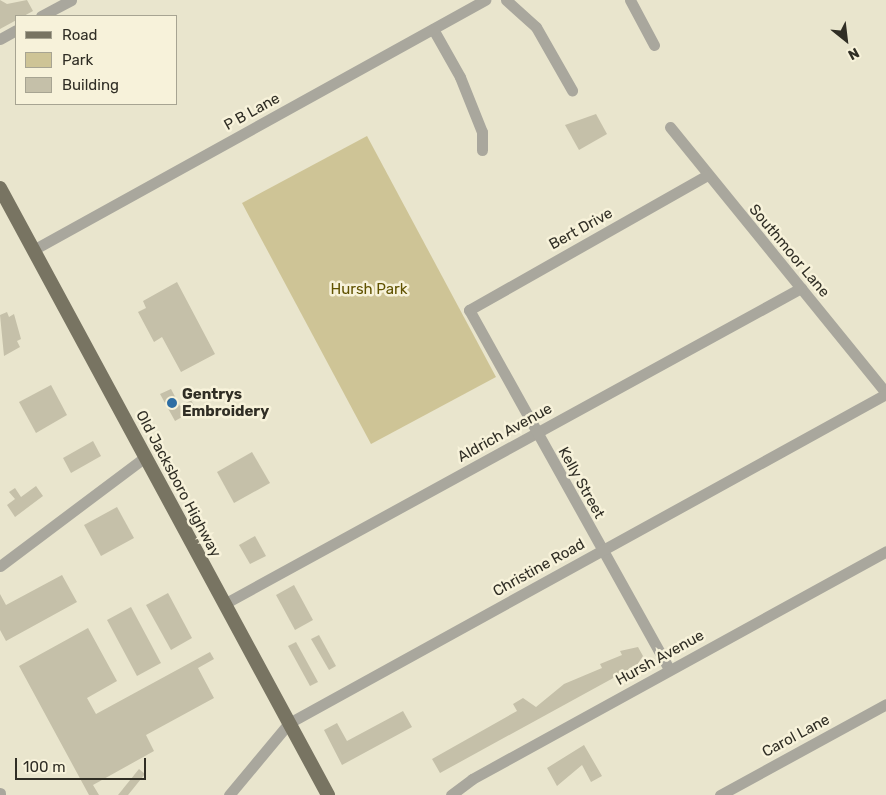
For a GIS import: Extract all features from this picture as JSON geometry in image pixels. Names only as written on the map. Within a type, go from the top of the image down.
[{"type":"main road","name":"Old Jacksboro Highway","points":[[0,188],[328,795]]},
{"type":"street","points":[[44,15],[71,0]]},
{"type":"street","name":"P B Lane","points":[[34,250],[485,0]]},
{"type":"street","points":[[506,0],[536,27],[572,90]]},
{"type":"street","points":[[630,0],[654,46]]},
{"type":"street","points":[[433,29],[460,77],[482,132],[482,150]]},
{"type":"street","points":[[0,39],[15,31]]},
{"type":"street","name":"Southmoor Lane","points":[[670,127],[886,393]]},
{"type":"street","name":"Bert Drive","points":[[469,310],[708,175]]},
{"type":"street","name":"Aldrich Avenue","points":[[224,604],[801,288]]},
{"type":"street","name":"Kelly Street","points":[[469,310],[669,669]]},
{"type":"street","name":"Christine Road","points":[[229,795],[289,723],[886,393]]},
{"type":"street","points":[[0,566],[145,457]]},
{"type":"street","name":"Hursh Avenue","points":[[451,795],[669,669],[886,551]]},
{"type":"street","name":"Carol Lane","points":[[720,795],[886,704]]},
{"type":"green space","name":"Hursh Park","points":[[367,136],[496,377],[371,444],[242,203]]},
{"type":"building","points":[[0,0],[7,4],[27,0],[33,11],[26,15],[15,15],[15,21],[0,29]]},
{"type":"building","points":[[596,114],[607,134],[579,150],[565,125]]},
{"type":"building","points":[[177,282],[215,354],[181,372],[162,337],[154,342],[138,312],[146,308],[143,301]]},
{"type":"building","points":[[7,312],[9,317],[14,314],[21,339],[17,341],[20,347],[4,356],[0,315]]},
{"type":"building","points":[[51,385],[67,415],[36,433],[19,402]]},
{"type":"building","name":"Gentrys Embroidery","points":[[171,389],[180,406],[191,400],[196,409],[175,421],[160,394]]},
{"type":"building","points":[[93,441],[101,456],[71,473],[63,458]]},
{"type":"building","points":[[252,452],[270,483],[234,503],[217,472]]},
{"type":"building","points":[[36,486],[43,496],[15,517],[7,505],[15,499],[9,492],[15,488],[21,497]]},
{"type":"building","points":[[117,507],[134,538],[101,556],[84,525]]},
{"type":"building","points":[[255,536],[266,556],[250,564],[239,545]]},
{"type":"building","points":[[62,575],[77,602],[6,641],[0,630],[0,594],[6,605]]},
{"type":"building","points":[[294,585],[313,620],[295,630],[276,595]]},
{"type":"building","points":[[168,593],[192,638],[171,650],[146,605]]},
{"type":"building","points":[[131,607],[161,663],[137,676],[107,620]]},
{"type":"building","points":[[88,628],[117,681],[87,698],[96,714],[210,652],[214,659],[198,668],[214,698],[146,735],[154,751],[93,785],[99,795],[89,795],[19,666]]},
{"type":"building","points":[[319,635],[336,666],[329,670],[311,639]]},
{"type":"building","points":[[296,642],[318,682],[310,686],[288,646]]},
{"type":"building","points":[[638,647],[643,656],[637,665],[440,773],[432,759],[517,711],[513,704],[523,698],[536,707],[564,684],[602,668],[600,664],[622,655],[620,651]]},
{"type":"building","points":[[403,711],[412,727],[342,765],[324,730],[337,723],[347,741]]},
{"type":"building","points":[[584,745],[602,776],[591,782],[582,765],[557,786],[547,768]]},
{"type":"building","points":[[139,769],[145,774],[128,795],[118,795]]},
{"type":"place","name":"Gentrys Embroidery","points":[[172,403]]}]
